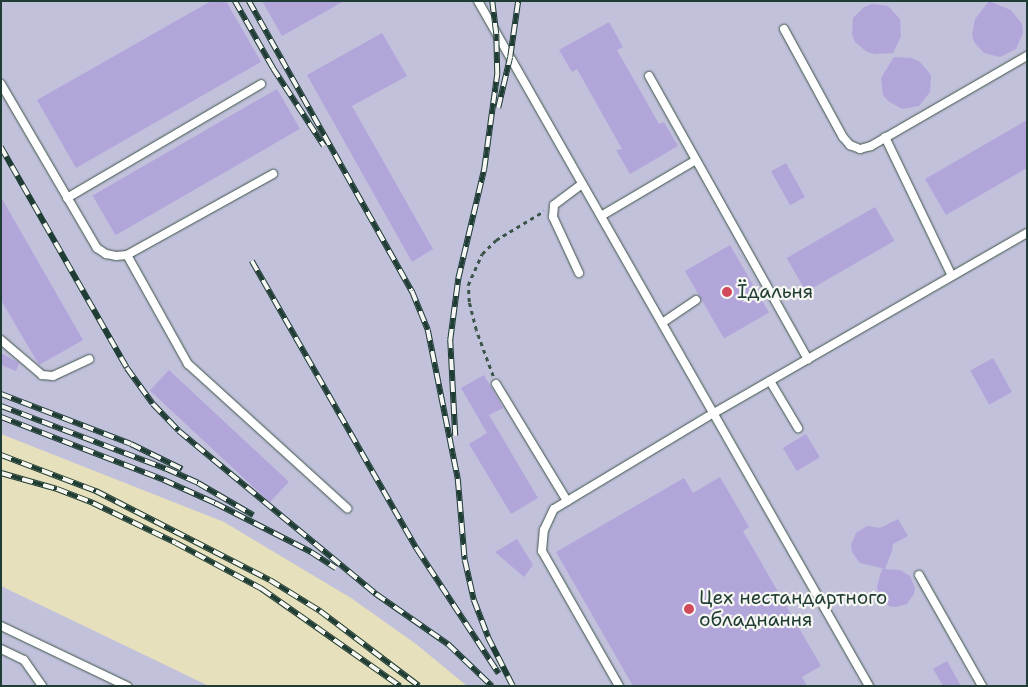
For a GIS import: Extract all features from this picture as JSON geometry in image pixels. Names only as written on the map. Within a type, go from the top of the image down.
[{"type":"lane","points":[[478,1],[870,686]]},
{"type":"lane","points":[[784,28],[846,141],[860,149],[871,146],[1027,56]]},
{"type":"lane","points":[[649,76],[808,359]]},
{"type":"lane","points":[[1,84],[97,248],[116,256],[127,255],[273,174]]},
{"type":"lane","points":[[67,198],[261,84]]},
{"type":"lane","points":[[885,137],[952,276]]},
{"type":"lane","points":[[601,216],[696,160]]},
{"type":"lane","points":[[579,273],[553,217],[554,205],[582,184]]},
{"type":"lane","points":[[619,686],[542,551],[544,530],[554,509],[714,413],[1027,234]]},
{"type":"lane","points":[[127,255],[188,364],[347,508]]},
{"type":"lane","points":[[662,323],[696,300]]},
{"type":"lane","points":[[2,341],[42,374],[53,376],[89,358]]},
{"type":"lane","points":[[770,381],[798,428]]},
{"type":"lane","points":[[496,384],[567,501]]},
{"type":"lane","points":[[919,575],[982,686]]},
{"type":"lane","points":[[1,626],[128,686]]},
{"type":"lane","points":[[1,649],[24,660],[42,686]]},
{"type":"path","points":[[496,384],[476,330],[469,302],[468,285],[482,254],[496,240],[554,205]]},
{"type":"shaded area","points":[[1,1],[1027,1],[1027,686],[467,686],[416,644],[351,598],[224,522],[1,434]]},
{"type":"shaded area","points":[[1,586],[209,686],[1,686]]},
{"type":"building","points":[[211,1],[226,1],[261,62],[76,168],[37,100]]},
{"type":"building","points":[[262,1],[344,1],[282,36]]},
{"type":"building","points":[[989,1],[1011,10],[1022,24],[1023,33],[1016,49],[1000,57],[984,53],[974,42],[972,34],[975,19]]},
{"type":"building","points":[[872,4],[888,6],[900,19],[901,36],[893,53],[875,54],[867,52],[855,42],[852,34],[853,18],[864,7]]},
{"type":"building","points":[[609,22],[623,47],[617,50],[659,124],[664,122],[678,146],[630,174],[616,150],[622,149],[577,69],[572,72],[559,50]]},
{"type":"building","points":[[382,33],[407,76],[352,106],[433,249],[412,262],[307,75]]},
{"type":"building","points":[[894,57],[912,58],[920,62],[931,75],[930,92],[919,106],[902,109],[888,101],[883,95],[881,78]]},
{"type":"building","points":[[277,89],[300,129],[116,235],[93,196]]},
{"type":"building","points":[[1027,120],[1027,168],[946,215],[925,179]]},
{"type":"building","points":[[786,163],[805,197],[790,205],[771,171]]},
{"type":"building","points":[[1,197],[83,340],[39,365],[1,300]]},
{"type":"building","points":[[875,207],[894,241],[806,292],[787,258]]},
{"type":"building","name":"Їдальня","points":[[730,245],[769,313],[724,339],[685,271]]},
{"type":"building","points":[[1,353],[19,363],[16,371],[1,365]]},
{"type":"building","points":[[993,358],[1012,392],[989,405],[970,371]]},
{"type":"building","points":[[169,370],[289,482],[270,502],[150,390]]},
{"type":"building","points":[[484,375],[503,408],[489,415],[538,498],[511,514],[469,444],[487,433],[461,388]]},
{"type":"building","points":[[806,434],[820,457],[797,471],[783,448]]},
{"type":"building","name":"Цех нестандартного обладнання","points":[[720,477],[749,527],[743,531],[821,666],[802,677],[807,686],[633,686],[556,552],[684,478],[693,493]]},
{"type":"building","points":[[898,519],[908,536],[893,544],[885,569],[860,563],[852,552],[851,545],[856,533],[867,526],[880,528]]},
{"type":"building","points":[[517,539],[533,565],[524,577],[495,552]]},
{"type":"building","points":[[882,569],[900,570],[910,576],[915,588],[914,594],[907,604],[895,607],[889,606],[879,598],[877,586]]},
{"type":"building","points":[[947,661],[961,686],[943,686],[933,669]]},
{"type":"railway","points":[[235,1],[273,68],[324,146]]},
{"type":"railway","points":[[249,1],[412,291],[428,330],[458,479],[465,560],[474,600],[488,637],[513,686]]},
{"type":"railway","points":[[455,436],[450,340],[458,279],[484,169],[497,74],[496,34],[492,1]]},
{"type":"railway","points":[[498,108],[510,57],[518,1]]},
{"type":"railway","points":[[1,147],[127,368],[153,404],[179,431],[376,594],[448,644],[492,686]]},
{"type":"railway","points":[[252,261],[417,549],[499,674]]},
{"type":"railway","points":[[1,394],[131,444],[182,469]]},
{"type":"railway","points":[[1,406],[167,469],[198,483],[253,515]]},
{"type":"railway","points":[[1,417],[164,480],[215,503],[311,552],[336,568]]},
{"type":"railway","points":[[1,455],[96,491],[270,580],[320,611],[419,686]]},
{"type":"railway","points":[[1,473],[57,489],[93,503],[176,543],[262,589],[400,686]]},
{"type":"place","name":"Їдальня","points":[[727,292]]},
{"type":"place","name":"Цех нестандартного обладнання","points":[[689,609]]}]
